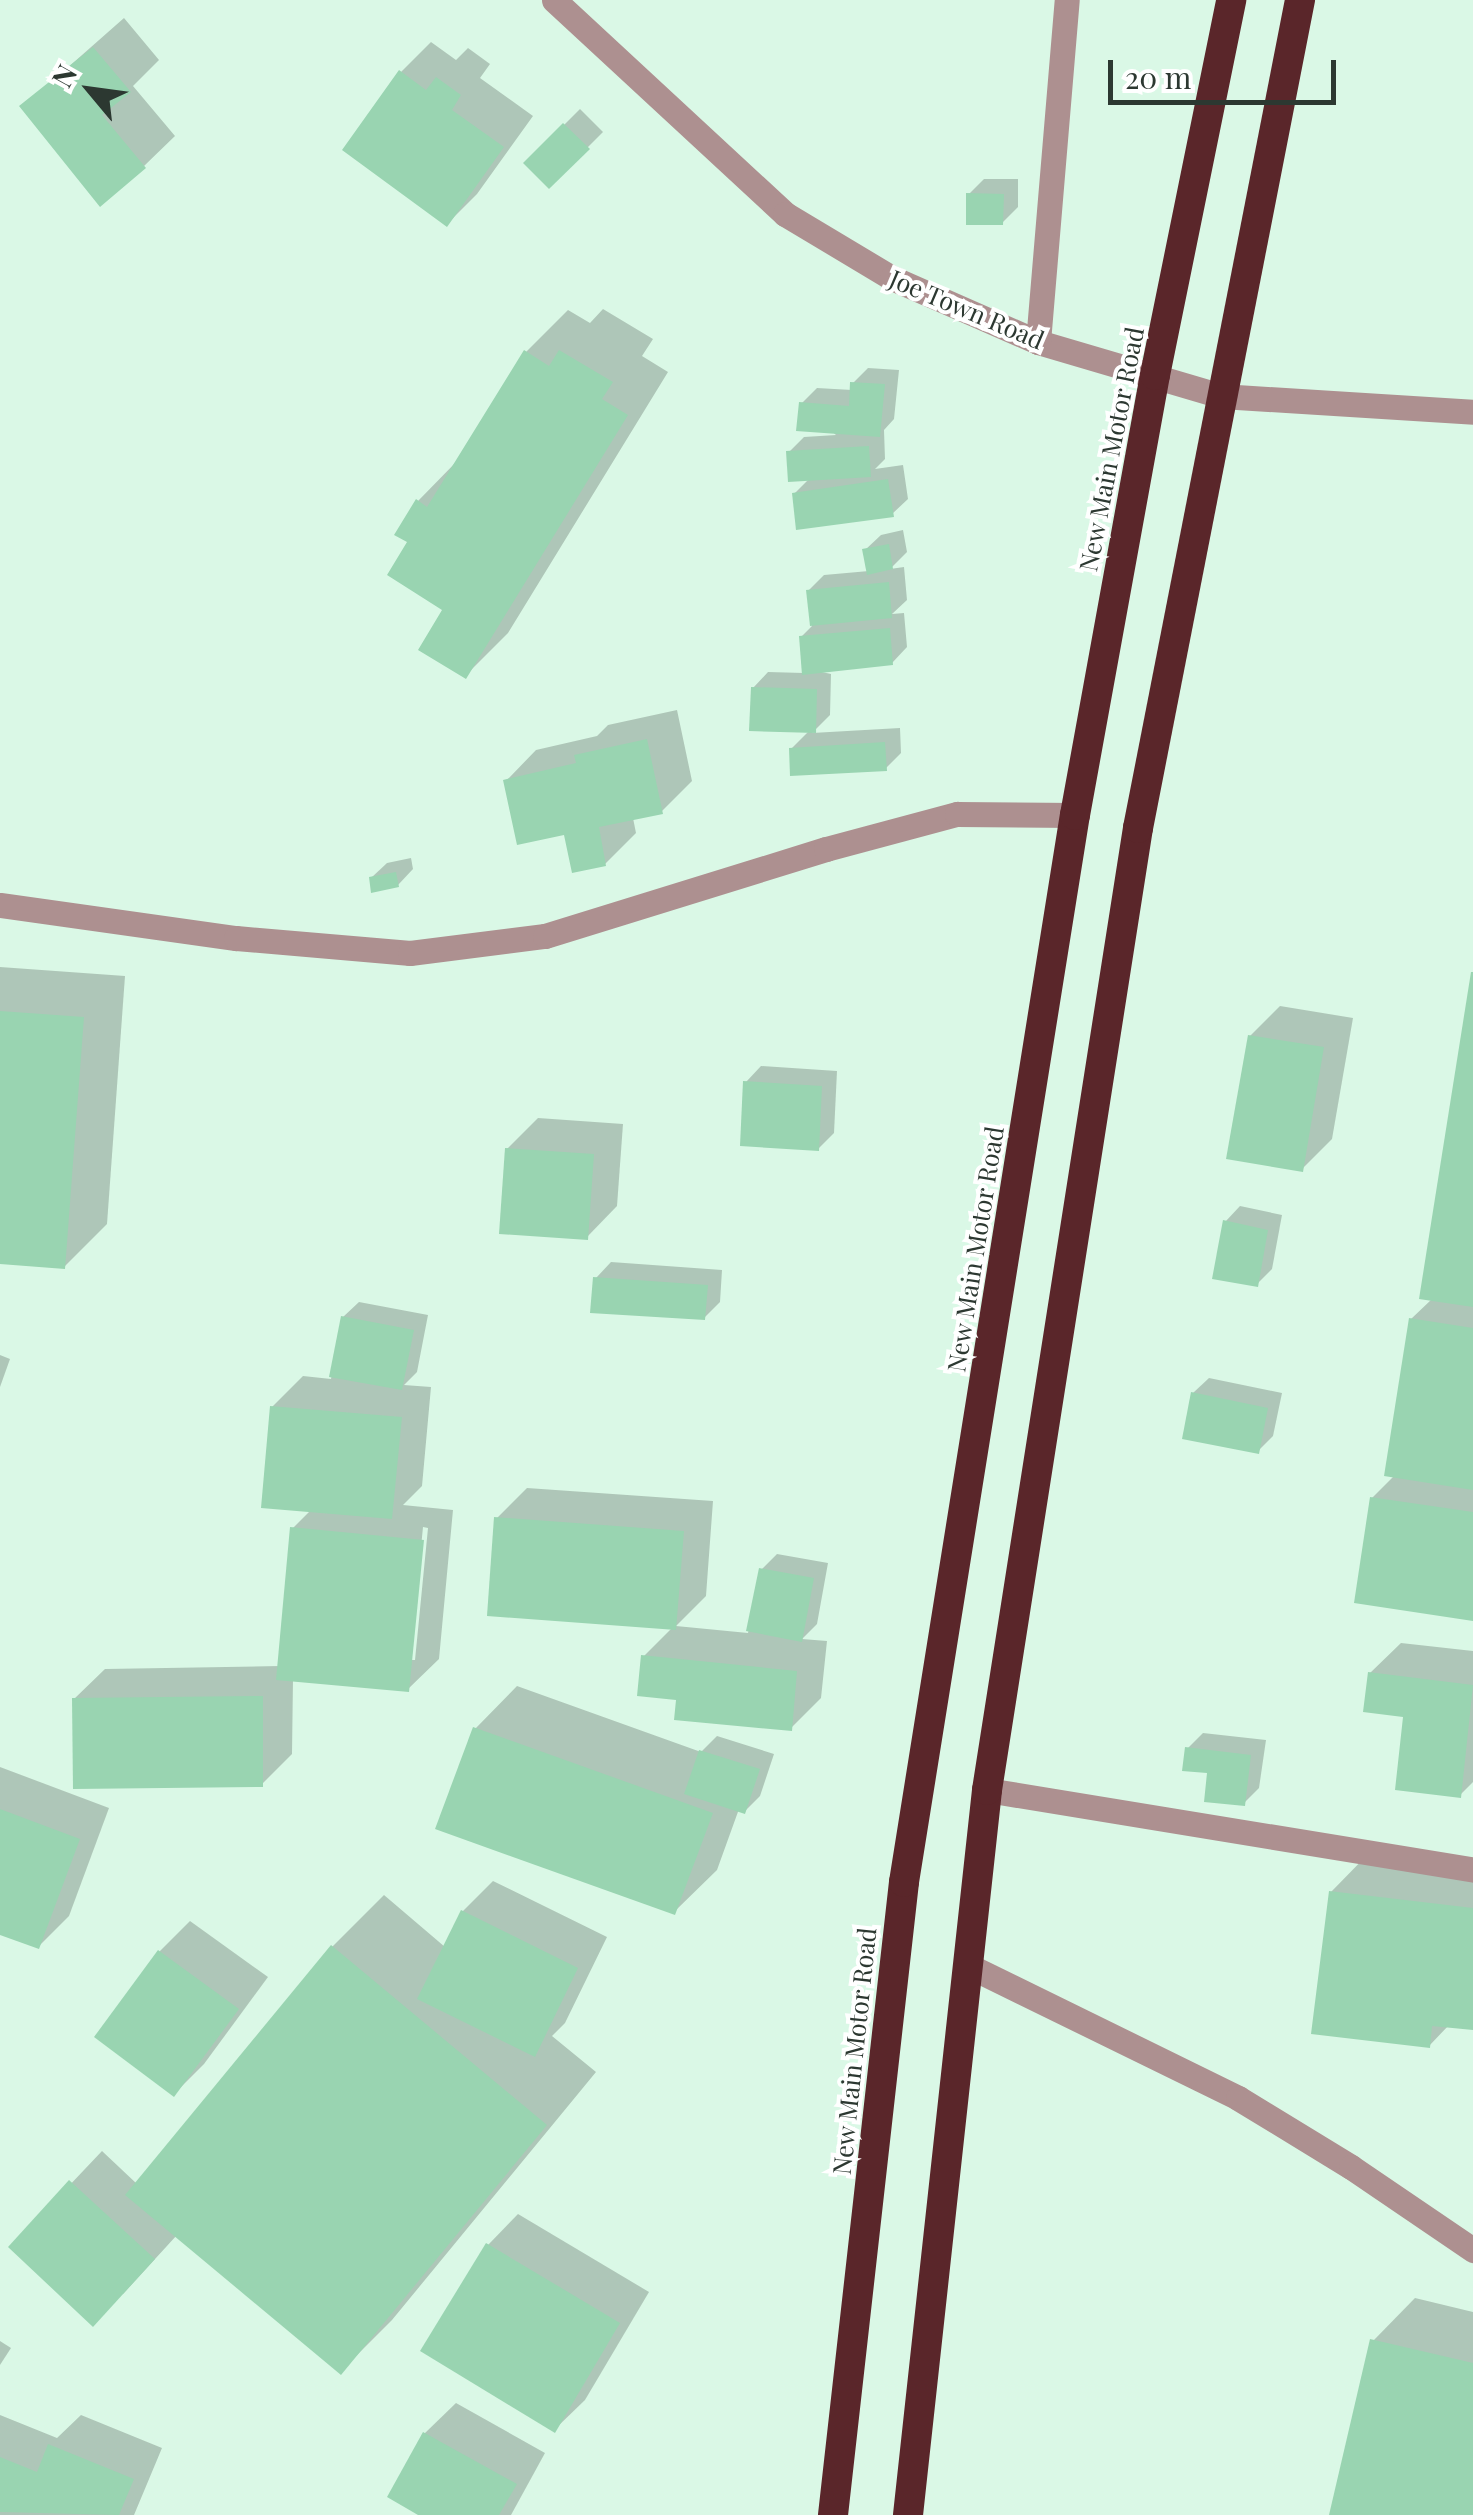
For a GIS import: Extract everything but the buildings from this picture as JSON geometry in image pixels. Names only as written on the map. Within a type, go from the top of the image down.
[{"type":"highway","name":"New Main Motor Road","points":[[832,2515],[904,1882],[1075,815],[1155,375],[1230,0]]},
{"type":"highway","points":[[908,2515],[987,1790],[1138,828],[1300,0]]},
{"type":"street","name":"Joe Town Road","points":[[554,0],[785,214],[892,278],[1038,342],[1221,396],[1473,412]]},
{"type":"street","points":[[1038,342],[1067,0]]},
{"type":"street","points":[[0,905],[236,938],[410,953],[544,936],[826,849],[958,814],[1075,815]]},
{"type":"street","points":[[987,1790],[1473,1870]]},
{"type":"street","points":[[966,1965],[1238,2098],[1351,2167],[1473,2250]]}]
